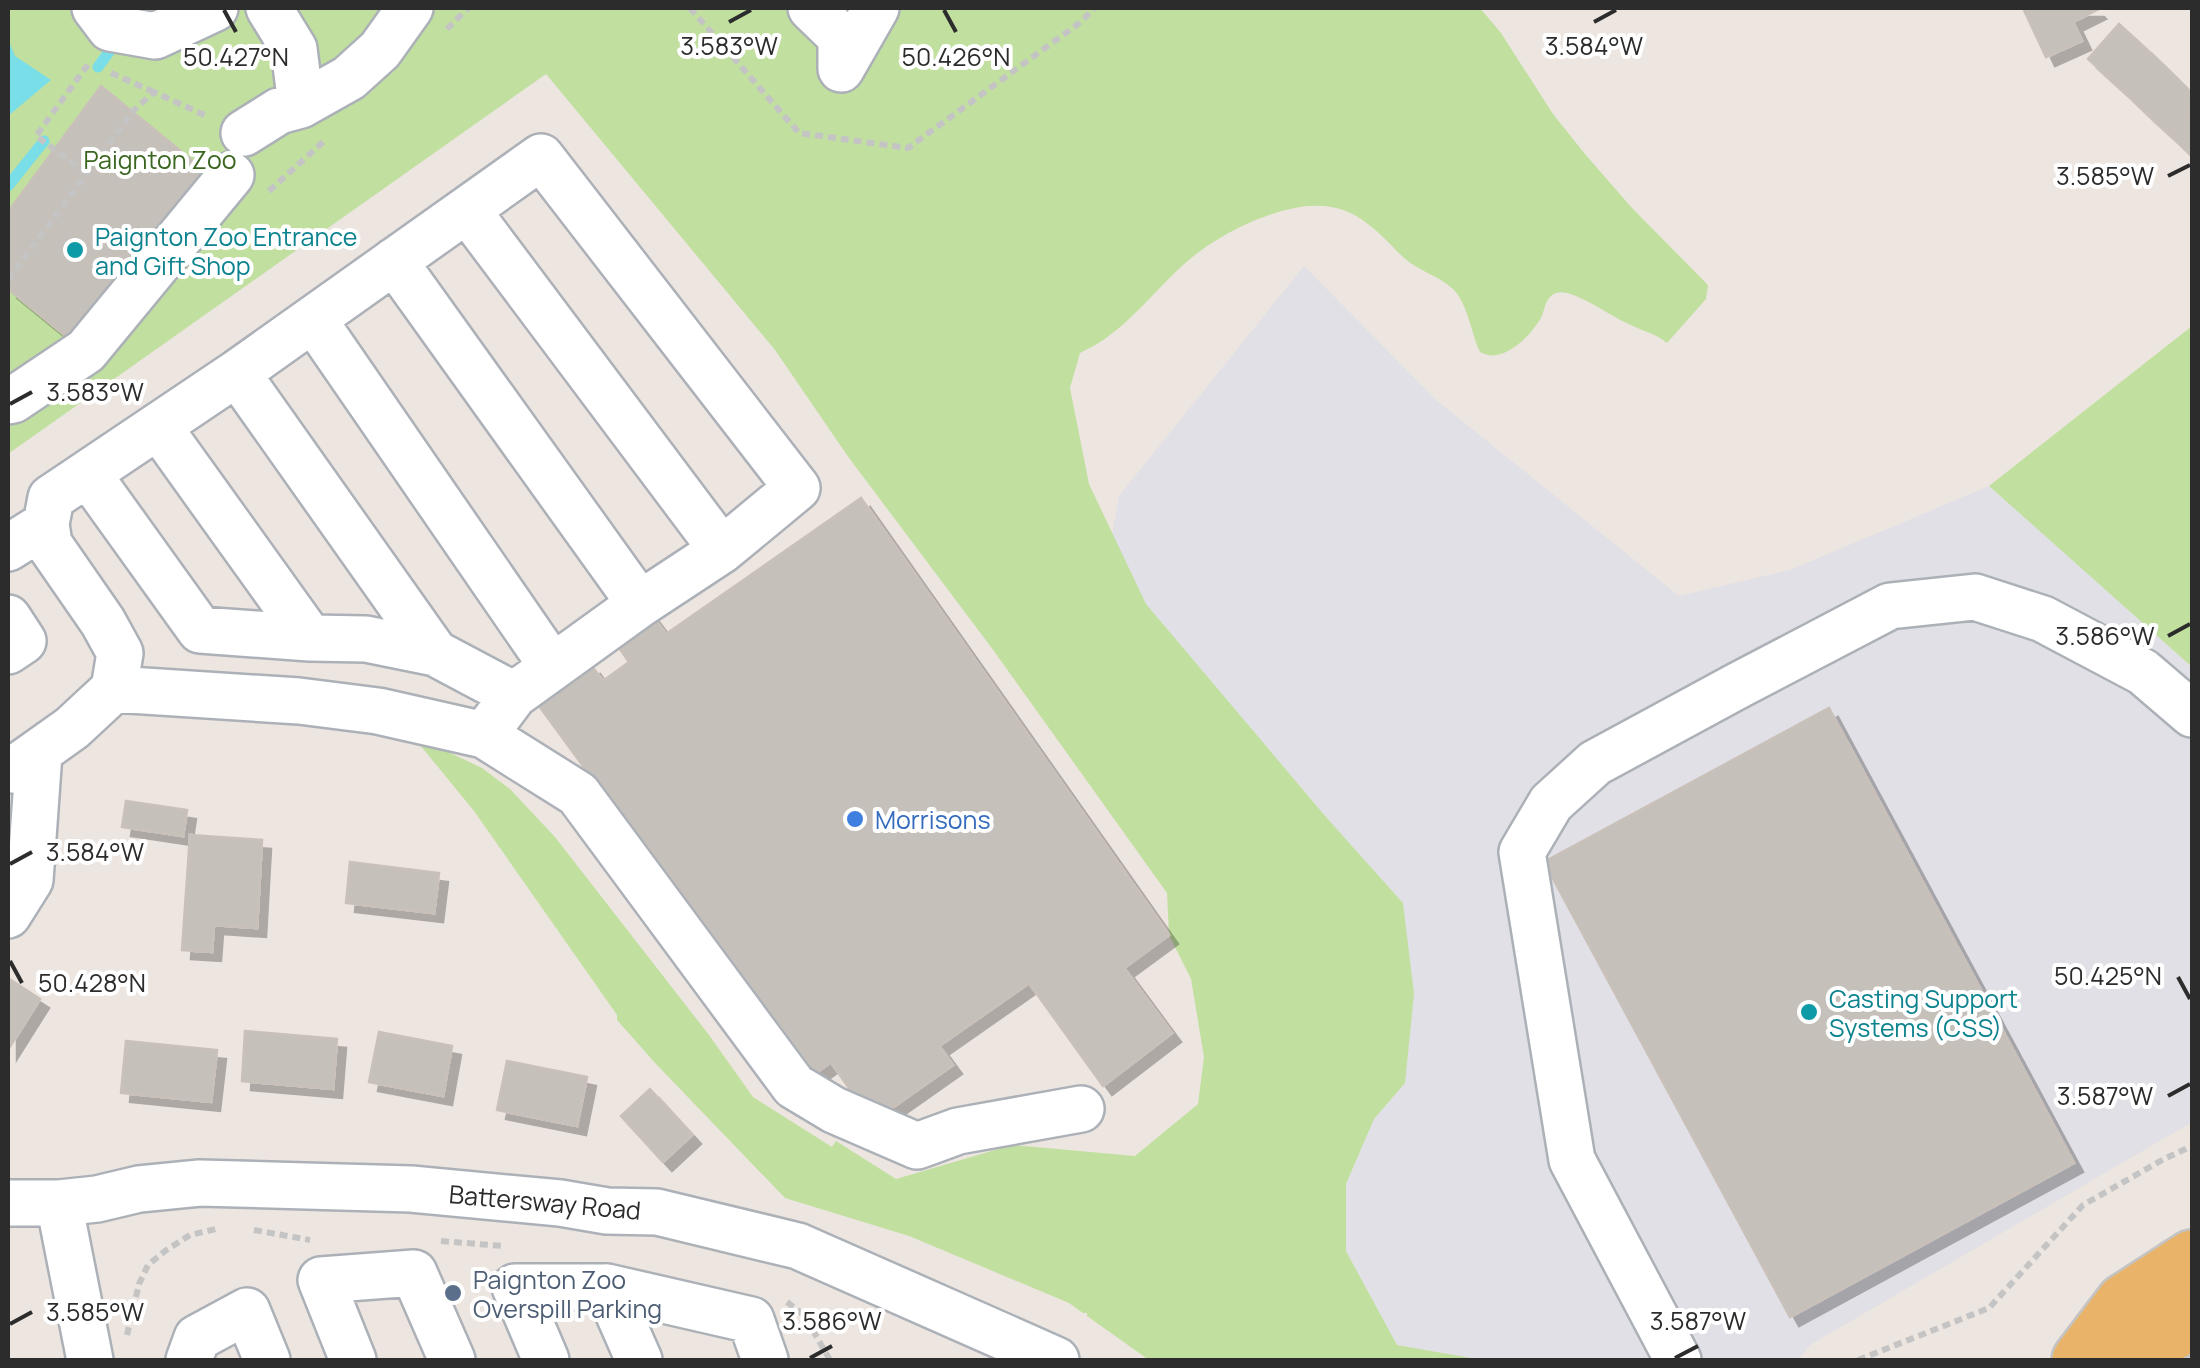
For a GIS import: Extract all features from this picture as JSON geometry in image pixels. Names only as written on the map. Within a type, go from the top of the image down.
[{"type":"main road","points":[[2080,1360],[2124,1302],[2192,1258]]},
{"type":"main road","points":[[2103,1360],[2157,1342],[2192,1320]]},
{"type":"street","points":[[95,8],[110,28],[155,36],[215,8]]},
{"type":"street","points":[[269,8],[294,49],[301,104]]},
{"type":"street","points":[[8,400],[14,400],[86,351],[238,154],[279,111],[301,104],[349,78],[380,50],[410,8]]},
{"type":"street","points":[[810,8],[841,38],[841,70],[876,8]]},
{"type":"street","points":[[8,915],[30,880],[23,764],[72,728],[114,689],[120,653],[49,544],[46,524],[51,498],[237,373],[541,157],[797,488],[722,550],[514,694],[484,735]]},
{"type":"street","points":[[466,210],[722,550]]},
{"type":"street","points":[[394,261],[640,604]]},
{"type":"street","points":[[313,319],[552,666]]},
{"type":"street","points":[[237,373],[435,653]]},
{"type":"street","points":[[158,426],[310,638]]},
{"type":"street","points":[[88,474],[200,630],[366,639],[435,653],[514,694]]},
{"type":"street","points":[[8,548],[46,524]]},
{"type":"street","points":[[1678,1360],[1572,1160],[1522,852],[1585,751],[1738,685],[1890,606],[1975,597],[2044,619],[2143,672],[2192,714]]},
{"type":"street","points":[[8,618],[24,641],[8,652]]},
{"type":"street","points":[[114,689],[358,708],[484,735],[578,794],[794,1086],[834,1110],[917,1146],[958,1131],[1081,1109]]},
{"type":"street","name":"Battersway Road","points":[[8,1203],[58,1203],[200,1183],[410,1189],[607,1211],[657,1212],[798,1246],[1056,1360]]},
{"type":"street","points":[[58,1203],[90,1360]]},
{"type":"street","points":[[353,1360],[321,1280],[414,1273],[452,1360]]},
{"type":"street","points":[[546,1360],[514,1287],[608,1287],[751,1320],[764,1360]]},
{"type":"street","points":[[608,1287],[640,1360]]},
{"type":"street","points":[[189,1360],[197,1338],[247,1311],[267,1360]]},
{"type":"path","points":[[690,8],[800,133],[908,148],[1095,8]]},
{"type":"path","points":[[87,172],[36,136],[88,64]]},
{"type":"path","points":[[121,78],[154,92],[238,154]]},
{"type":"path","points":[[8,280],[133,111],[154,92]]},
{"type":"path","points":[[1858,1360],[1989,1308],[2084,1204],[2192,1146]]},
{"type":"shaded area","points":[[1304,266],[1436,400],[1679,596],[1790,570],[1989,486],[2192,667],[2192,1122],[1810,1345],[1798,1360],[1471,1360],[1397,1345],[1346,1251],[1346,1184],[1374,1119],[1405,1083],[1403,903],[1146,604],[1112,535],[1119,496]]},
{"type":"green space","name":"Paignton Zoo","points":[[8,8],[1480,8],[1585,154],[1708,286],[1706,299],[1667,343],[1585,300],[1558,292],[1550,297],[1536,326],[1522,341],[1506,352],[1488,355],[1480,352],[1462,302],[1447,284],[1408,261],[1355,215],[1336,208],[1300,207],[1243,226],[1195,255],[1118,329],[1080,353],[1070,388],[1089,484],[1146,604],[1403,903],[1414,994],[1405,1083],[1374,1119],[1346,1184],[1346,1251],[1397,1345],[1471,1360],[1149,1360],[1069,1303],[909,1236],[785,1198],[617,1020],[474,811],[420,745],[446,751],[482,768],[510,789],[555,837],[753,1097],[832,1147],[836,1141],[896,1179],[1012,1145],[1135,1156],[1198,1104],[1204,1057],[1191,979],[1169,935],[1167,893],[991,647],[849,458],[775,350],[546,74],[8,454]]},
{"type":"green space","points":[[2192,326],[2192,667],[1989,486]]},
{"type":"water","points":[[8,39],[15,56],[51,80],[8,116]]},
{"type":"building","points":[[2023,8],[2097,10],[2073,22],[2082,41],[2046,57]]},
{"type":"building","points":[[2119,24],[2152,54],[2121,89],[2088,59]]},
{"type":"building","points":[[2152,54],[2177,78],[2146,113],[2121,89]]},
{"type":"building","points":[[2177,78],[2192,94],[2192,109],[2169,134],[2146,113]]},
{"type":"building","name":"Paignton Zoo Entrance and Gift Shop","points":[[101,86],[205,171],[73,342],[8,289],[8,212]]},
{"type":"building","points":[[2192,109],[2192,151],[2190,154],[2169,134]]},
{"type":"building","name":"Morrisons","points":[[861,498],[1169,935],[1124,968],[1172,1033],[1103,1086],[1029,983],[939,1046],[953,1065],[872,1122],[831,1062],[810,1077],[537,703],[591,665],[603,681],[629,662],[613,639],[650,613],[666,634]]},
{"type":"building","name":"Casting Support Systems (CSS)","points":[[1829,708],[2074,1163],[1790,1317],[1544,862]]},
{"type":"building","points":[[126,801],[187,810],[183,836],[122,827]]},
{"type":"building","points":[[190,835],[262,840],[257,928],[214,925],[212,952],[182,950]]},
{"type":"building","points":[[350,862],[439,873],[434,913],[346,903]]},
{"type":"building","points":[[8,978],[40,999],[8,1050]]},
{"type":"building","points":[[245,1031],[337,1039],[333,1089],[242,1081]]},
{"type":"building","points":[[379,1032],[452,1046],[443,1096],[369,1082]]},
{"type":"building","points":[[126,1041],[217,1050],[211,1102],[121,1093]]},
{"type":"building","points":[[507,1061],[587,1077],[577,1126],[497,1110]]},
{"type":"building","points":[[650,1089],[692,1135],[663,1162],[621,1116]]},
{"type":"waterway","points":[[98,67],[117,41]]},
{"type":"waterway","points":[[8,186],[44,141]]},
{"type":"place","name":"Paignton Zoo Entrance and Gift Shop","points":[[75,250]]},
{"type":"place","name":"Morrisons","points":[[855,819]]},
{"type":"place","name":"Casting Support Systems (CSS)","points":[[1809,1012]]},
{"type":"place","name":"Paignton Zoo Overspill Parking","points":[[453,1293]]}]
